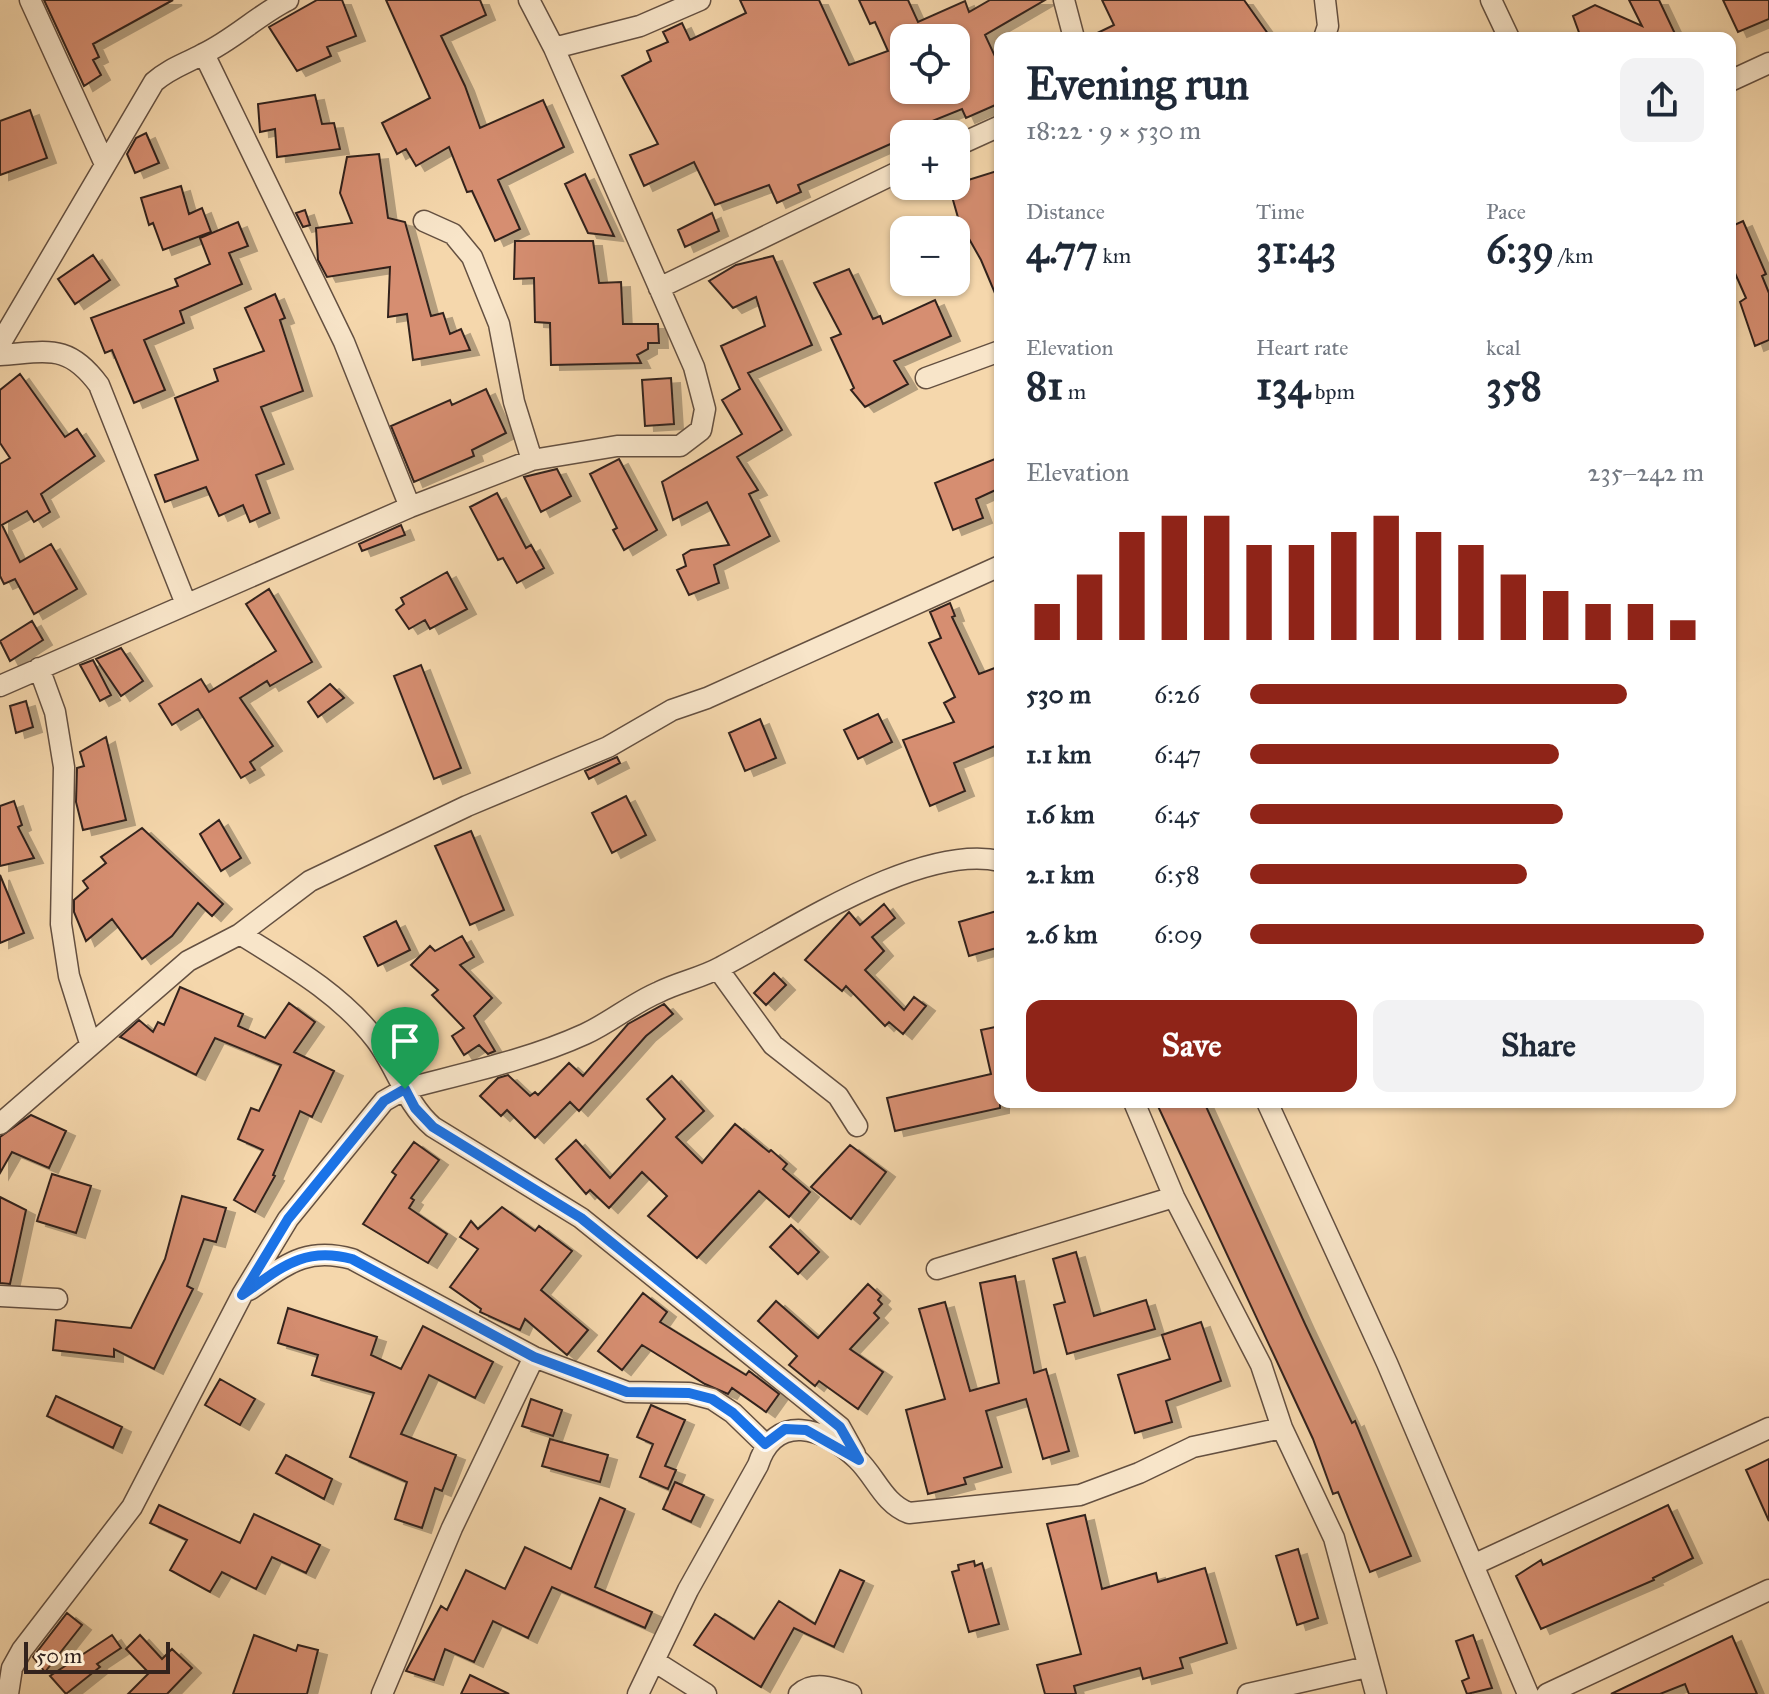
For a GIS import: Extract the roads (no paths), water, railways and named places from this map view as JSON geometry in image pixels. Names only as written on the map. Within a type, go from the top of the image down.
[{"type":"street","points":[[30,0],[104,162]]},
{"type":"street","points":[[0,344],[104,162],[154,82],[169,69],[204,54],[263,12],[288,0]]},
{"type":"street","points":[[0,686],[410,507],[532,460],[617,446],[680,446],[701,430],[705,409],[694,367],[554,48],[529,0]]},
{"type":"street","points":[[554,48],[640,26],[700,0]]},
{"type":"street","points":[[1064,0],[1072,32]]},
{"type":"street","points":[[1325,0],[1328,17],[1325,32]]},
{"type":"street","points":[[1491,0],[1506,32]]},
{"type":"street","points":[[204,54],[344,342],[410,507]]},
{"type":"street","points":[[1736,78],[1769,63]]},
{"type":"street","points":[[970,140],[994,129]]},
{"type":"street","points":[[659,288],[890,176]]},
{"type":"street","points":[[424,221],[453,234],[472,257],[499,324],[514,402],[532,460]]},
{"type":"street","points":[[926,378],[994,353]]},
{"type":"street","points":[[0,355],[69,354],[91,375],[136,473],[186,604]]},
{"type":"street","points":[[0,1124],[188,961],[240,934],[310,881],[467,806],[608,747],[672,710],[707,698],[994,569]]},
{"type":"street","points":[[39,668],[55,712],[64,767],[61,924],[69,976],[90,1043]]},
{"type":"street","points":[[11,1693],[6,1664],[22,1650],[132,1507],[242,1295],[288,1219],[384,1101],[405,1089],[546,1049],[585,1034],[658,992],[718,969],[858,894],[916,870],[973,857],[994,860]]},
{"type":"street","points":[[240,934],[301,972],[351,1013],[390,1059],[415,1108],[433,1127],[581,1218],[840,1427],[859,1460],[899,1509],[909,1513],[953,1511],[1080,1495],[1139,1473],[1193,1447],[1282,1428]]},
{"type":"street","points":[[718,969],[773,1045],[838,1096],[857,1126]]},
{"type":"street","points":[[1137,1108],[1174,1197],[1261,1365],[1282,1428],[1334,1538],[1376,1694]]},
{"type":"street","points":[[1270,1108],[1387,1363],[1528,1694]]},
{"type":"street","points":[[937,1269],[1174,1197]]},
{"type":"street","points":[[242,1295],[304,1256],[329,1253],[352,1259],[534,1357],[627,1392],[689,1393],[712,1399],[733,1413],[765,1444]]},
{"type":"street","points":[[0,1296],[57,1299]]},
{"type":"street","points":[[382,1694],[452,1528],[534,1357]]},
{"type":"street","points":[[1473,1565],[1769,1428]]},
{"type":"street","points":[[638,1694],[727,1517],[758,1465],[765,1444],[785,1429],[806,1430],[859,1460]]},
{"type":"street","points":[[1547,1694],[1769,1590]]},
{"type":"street","points":[[654,1661],[706,1694]]},
{"type":"street","points":[[1248,1694],[1367,1667]]},
{"type":"street","points":[[799,1694],[806,1688],[828,1686],[851,1694]]}]
